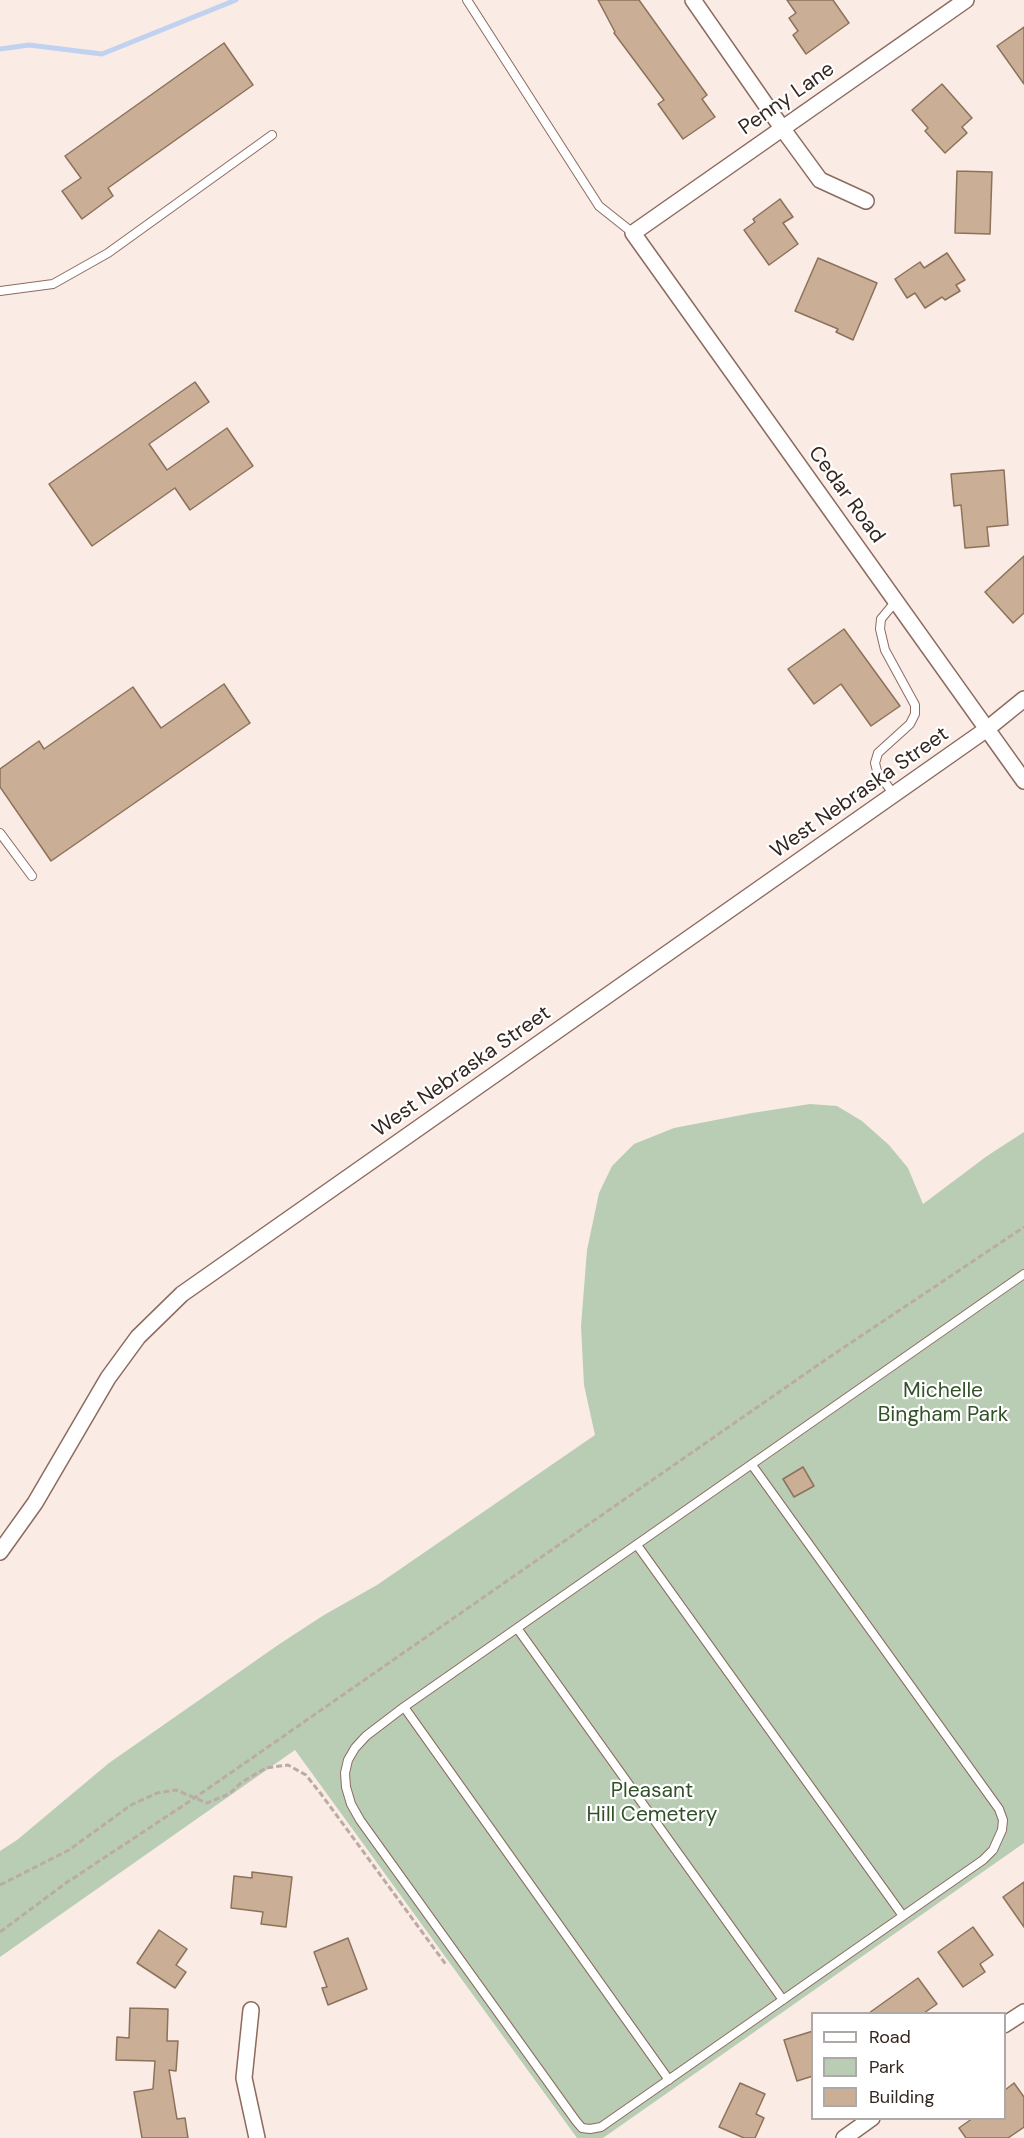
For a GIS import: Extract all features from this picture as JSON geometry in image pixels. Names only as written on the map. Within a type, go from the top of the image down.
[{"type":"street","points":[[693,0],[820,180],[866,201]]},
{"type":"street","name":"Penny Lane","points":[[633,233],[966,0]]},
{"type":"street","name":"Cedar Road","points":[[633,233],[1024,781]]},
{"type":"street","name":"West Nebraska Street","points":[[0,1551],[35,1503],[108,1378],[138,1337],[182,1294],[894,795],[987,729],[1024,699]]},
{"type":"street","points":[[251,2010],[244,2078],[257,2138]]},
{"type":"street","points":[[1006,2024],[1024,2012]]},
{"type":"street","points":[[844,2138],[869,2120]]},
{"type":"lane","points":[[467,0],[599,206],[633,233]]},
{"type":"lane","points":[[0,291],[53,284],[108,253],[272,135]]},
{"type":"lane","points":[[894,795],[877,771],[875,763],[878,753],[910,724],[915,714],[915,705],[885,650],[880,629],[881,619],[896,601]]},
{"type":"lane","points":[[0,833],[32,876]]},
{"type":"lane","points":[[752,1465],[999,1809],[1003,1820],[1002,1830],[993,1850],[983,1860],[601,2127],[582,2128],[360,1820],[351,1804],[346,1787],[345,1773],[348,1760],[366,1736],[404,1707],[1024,1274]]},
{"type":"lane","points":[[637,1545],[903,1916]]},
{"type":"lane","points":[[517,1628],[783,2000]]},
{"type":"lane","points":[[404,1707],[669,2080]]},
{"type":"path","points":[[0,1932],[66,1883],[193,1799],[809,1371],[1024,1227]]},
{"type":"path","points":[[0,1885],[69,1850],[131,1805],[157,1793],[176,1790],[207,1803],[229,1794],[242,1782],[266,1768],[288,1765],[306,1775],[448,1968]]},
{"type":"green space","points":[[810,1104],[837,1106],[862,1121],[889,1145],[908,1168],[923,1204],[987,1156],[1024,1132],[1024,1843],[603,2138],[577,2138],[295,1750],[0,1957],[0,1851],[17,1840],[109,1763],[278,1645],[324,1615],[377,1585],[595,1435],[584,1385],[581,1326],[587,1250],[599,1193],[612,1166],[634,1144],[674,1128]]},
{"type":"building","points":[[598,0],[639,0],[707,95],[702,99],[715,117],[683,139],[658,104],[664,100],[614,33]]},
{"type":"building","points":[[787,0],[833,0],[849,23],[806,54],[793,35],[798,31],[789,18],[796,13]]},
{"type":"building","points":[[1024,27],[1024,84],[997,46]]},
{"type":"building","points":[[224,43],[253,85],[108,188],[113,196],[82,219],[62,191],[81,178],[65,156]]},
{"type":"building","points":[[942,84],[972,118],[962,127],[967,133],[945,153],[925,131],[928,128],[912,110]]},
{"type":"building","points":[[957,171],[992,172],[990,234],[955,233]]},
{"type":"building","points":[[780,199],[793,217],[783,223],[798,244],[769,265],[744,230],[755,222],[753,219]]},
{"type":"building","points":[[947,253],[965,280],[956,285],[960,291],[945,300],[942,297],[925,308],[915,293],[907,298],[895,279],[920,262],[924,268]]},
{"type":"building","points":[[818,258],[877,283],[853,340],[836,332],[838,329],[795,311]]},
{"type":"building","points":[[195,382],[209,402],[149,444],[167,470],[227,428],[253,466],[190,510],[175,488],[92,546],[49,484]]},
{"type":"building","points":[[1004,470],[1008,525],[987,527],[989,546],[965,548],[961,505],[954,506],[951,474]]},
{"type":"building","points":[[1024,556],[1024,613],[1013,623],[985,592]]},
{"type":"building","points":[[844,629],[900,706],[871,726],[841,684],[814,704],[788,669]]},
{"type":"building","points":[[224,684],[250,723],[51,861],[0,787],[0,769],[39,741],[44,749],[133,687],[161,728]]},
{"type":"building","points":[[803,1467],[814,1486],[794,1497],[783,1479]]},
{"type":"building","points":[[252,1872],[292,1877],[286,1927],[261,1924],[263,1912],[231,1908],[234,1876],[252,1878]]},
{"type":"building","points":[[1024,1882],[1024,1927],[1003,1897]]},
{"type":"building","points":[[973,1927],[993,1955],[980,1964],[985,1972],[963,1987],[938,1952]]},
{"type":"building","points":[[159,1930],[187,1949],[176,1965],[186,1972],[175,1988],[137,1963]]},
{"type":"building","points":[[348,1938],[367,1989],[328,2005],[322,1988],[327,1987],[314,1952]]},
{"type":"building","points":[[918,1978],[937,2004],[925,2012],[870,2012]]},
{"type":"building","points":[[130,2008],[168,2009],[167,2041],[178,2041],[176,2071],[169,2070],[177,2119],[185,2118],[188,2138],[142,2138],[134,2092],[153,2089],[155,2061],[116,2060],[117,2037],[129,2038]]},
{"type":"building","points":[[811,2032],[811,2077],[797,2081],[784,2040]]},
{"type":"building","points":[[740,2083],[765,2094],[756,2114],[764,2118],[755,2138],[744,2138],[719,2127]]},
{"type":"building","points":[[1014,2083],[1024,2097],[1024,2127],[1008,2138],[966,2138],[959,2128],[970,2120],[1006,2120],[1006,2089]]},
{"type":"waterway","points":[[0,49],[29,45],[102,54],[236,0]]},
{"type":"park label","name":"Michelle Bingham Park","points":[[943,1403]]},
{"type":"park label","name":"Pleasant Hill Cemetery","points":[[652,1803]]}]
